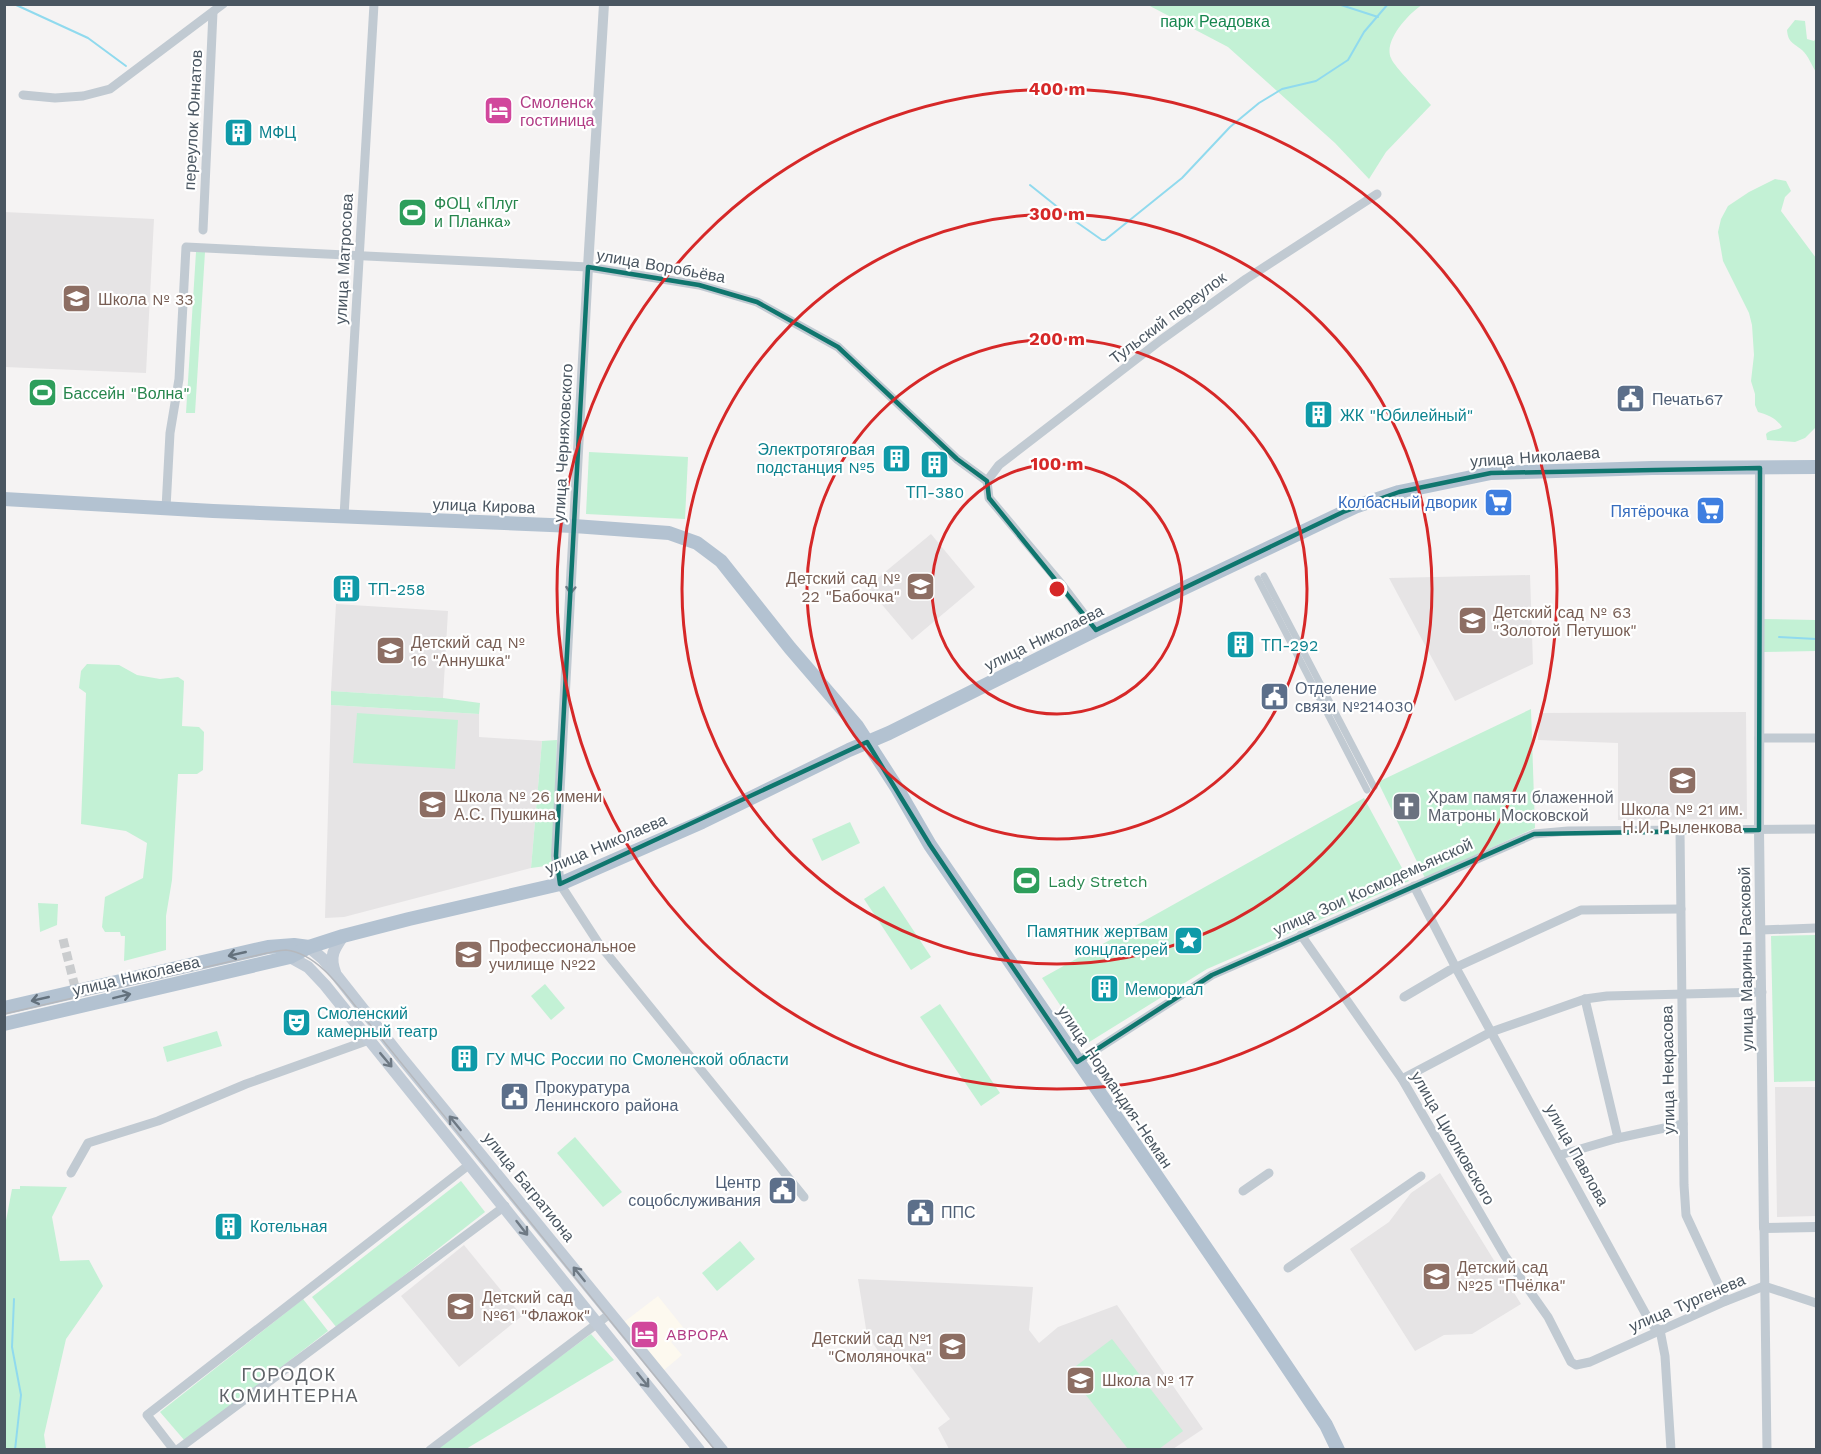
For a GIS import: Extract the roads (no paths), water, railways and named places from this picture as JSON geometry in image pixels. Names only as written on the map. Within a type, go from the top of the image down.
[{"type":"main road","name":"улица Николаева","points":[[4,1024],[290,957],[313,950],[344,936],[560,884],[702,822],[764,790],[1343,512],[1399,492],[1491,473],[1652,468],[1816,467]]},
{"type":"main road","name":"улица Кирова","points":[[4,499],[574,526],[669,533],[698,543],[721,561],[790,648],[857,726],[867,742]]},
{"type":"main road","name":"улица Нормандия-Неман","points":[[867,742],[930,845],[1326,1425],[1338,1449]]},
{"type":"main road","points":[[337,976],[331,957],[344,936]]},
{"type":"main road","name":"улица Николаева","points":[[4,1008],[268,947],[294,945],[313,950]]},
{"type":"main road","points":[[308,967],[313,950]]},
{"type":"main road","name":"улица Багратиона","points":[[313,950],[337,976],[722,1449]]},
{"type":"main road","name":"улица Багратиона","points":[[290,957],[308,967],[325,985],[699,1449]]},
{"type":"street","points":[[23,95],[55,98],[83,96],[111,88],[223,4]]},
{"type":"street","name":"улица Матросова","points":[[344,516],[374,4]]},
{"type":"street","name":"улица Черняховского","points":[[560,884],[556,856],[604,4]]},
{"type":"street","name":"переулок Юннатов","points":[[203,230],[213,12]]},
{"type":"street","name":"Тульский переулок","points":[[987,481],[999,465],[1161,340],[1246,279],[1377,194]]},
{"type":"street","name":"улица Воробьёва","points":[[166,508],[170,433],[179,379],[186,247],[588,267],[699,285],[757,302],[838,347],[957,459],[987,481]]},
{"type":"street","name":"улица Марины Расковой","points":[[1760,468],[1759,830],[1767,1449]]},
{"type":"street","points":[[987,481],[989,498],[1062,585],[1096,630]]},
{"type":"street","points":[[1261,578],[1371,788]]},
{"type":"street","points":[[1759,738],[1816,738]]},
{"type":"street","name":"улица Зои Космодемьянской","points":[[1077,1062],[1212,975],[1534,834],[1568,831],[1816,829]]},
{"type":"street","name":"улица Некрасова","points":[[1680,830],[1686,1215],[1726,1301]]},
{"type":"street","points":[[560,884],[599,944],[804,1197]]},
{"type":"street","name":"улица Павлова","points":[[1414,886],[1456,968],[1649,1320],[1654,1327],[1660,1330],[1665,1356],[1671,1449]]},
{"type":"street","points":[[1404,996],[1456,968],[1581,910],[1681,909]]},
{"type":"street","points":[[1761,930],[1816,928]]},
{"type":"street","name":"улица Циолковского","points":[[1301,935],[1402,1079],[1505,1256],[1548,1317],[1571,1362]]},
{"type":"street","points":[[65,1010],[76,991]]},
{"type":"street","points":[[1402,1079],[1491,1032],[1585,999],[1607,996],[1762,992]]},
{"type":"street","points":[[1585,999],[1618,1138]]},
{"type":"street","points":[[71,1173],[88,1143],[158,1120],[246,1084],[369,1040]]},
{"type":"street","points":[[1560,1155],[1618,1138],[1683,1124]]},
{"type":"street","points":[[470,1164],[147,1415],[175,1449],[505,1206]]},
{"type":"street","points":[[1243,1191],[1269,1173]]},
{"type":"street","points":[[1288,1268],[1421,1176]]},
{"type":"street","points":[[1764,1228],[1816,1227]]},
{"type":"street","name":"улица Тургенева","points":[[1571,1362],[1576,1365],[1590,1362],[1764,1286],[1816,1303]]},
{"type":"street","points":[[430,1449],[611,1313]]},
{"type":"waterway","points":[[14,4],[88,38],[126,66]]},
{"type":"waterway","points":[[1338,4],[1378,17]]},
{"type":"waterway","points":[[1030,185],[1075,221],[1105,240],[1182,178],[1230,127],[1259,103],[1282,89],[1316,81],[1348,60],[1364,32],[1388,4]]},
{"type":"waterway","points":[[1779,637],[1816,639]]},
{"type":"waterway","points":[[14,1299],[12,1347],[21,1395],[15,1450]]},
{"type":"tunnel","points":[[63,939],[76,991]]},
{"type":"tram line","points":[[4,1014],[279,951],[298,953],[310,959],[342,989],[715,1450]]},
{"type":"place","name":"Смоленск гостиница","points":[[499,111]]},
{"type":"place","name":"МФЦ","points":[[238,132]]},
{"type":"place","name":"ФОЦ «Плуг и Планка»","points":[[413,212]]},
{"type":"place","name":"Школа № 33","points":[[77,299]]},
{"type":"place","name":"Бассейн \"Волна\"","points":[[42,393]]},
{"type":"place","name":"Печать67","points":[[1631,399]]},
{"type":"place","name":"ЖК \"Юбилейный\"","points":[[1319,415]]},
{"type":"place","name":"Электротяговая подстанция №5","points":[[896,458]]},
{"type":"place","name":"ТП-380","points":[[935,464]]},
{"type":"place","name":"Колбасный дворик","points":[[1498,502]]},
{"type":"place","name":"Пятёрочка","points":[[1710,511]]},
{"type":"place","name":"Детский сад № 22 \"Бабочка\"","points":[[921,587]]},
{"type":"place","name":"ТП-258","points":[[347,589]]},
{"type":"place","name":"Детский сад № 63 \"Золотой Петушок\"","points":[[1472,621]]},
{"type":"place","name":"ТП-292","points":[[1240,645]]},
{"type":"place","name":"Детский сад № 16 \"Аннушка\"","points":[[390,651]]},
{"type":"place","name":"Отделение связи №214030","points":[[1274,697]]},
{"type":"place","name":"Школа № 21 им. Н.И. Рыленкова","points":[[1682,781]]},
{"type":"place","name":"Школа № 26 имени А.С. Пушкина","points":[[433,805]]},
{"type":"place","name":"Храм памяти блаженной Матроны Московской","points":[[1407,806]]},
{"type":"place","name":"Lady Stretch","points":[[1027,881]]},
{"type":"place","name":"Памятник жертвам концлагерей","points":[[1189,940]]},
{"type":"place","name":"Профессиональное училище №22","points":[[468,955]]},
{"type":"place","name":"Мемориал","points":[[1104,989]]},
{"type":"place","name":"Смоленский камерный театр","points":[[296,1022]]},
{"type":"place","name":"ГУ МЧС России по Смоленской области","points":[[465,1059]]},
{"type":"place","name":"Прокуратура Ленинского района","points":[[514,1096]]},
{"type":"place","name":"Центр соцобслуживания","points":[[782,1191]]},
{"type":"place","name":"ППС","points":[[920,1212]]},
{"type":"place","name":"Котельная","points":[[229,1226]]},
{"type":"place","name":"Детский сад №25 \"Пчёлка\"","points":[[1436,1276]]},
{"type":"place","name":"Детский сад №61 \"Флажок\"","points":[[461,1306]]},
{"type":"place","name":"ABPOPA","points":[[645,1334]]},
{"type":"place","name":"Детский сад №1 \"Смоляночка\"","points":[[953,1347]]},
{"type":"place","name":"Школа № 17","points":[[1081,1380]]},
{"type":"district","name":"ГОРОДОК КОМИНТЕРНА","points":[[289,1384]]},
{"type":"park label","name":"парк Реадовка","points":[[1215,21]]}]
